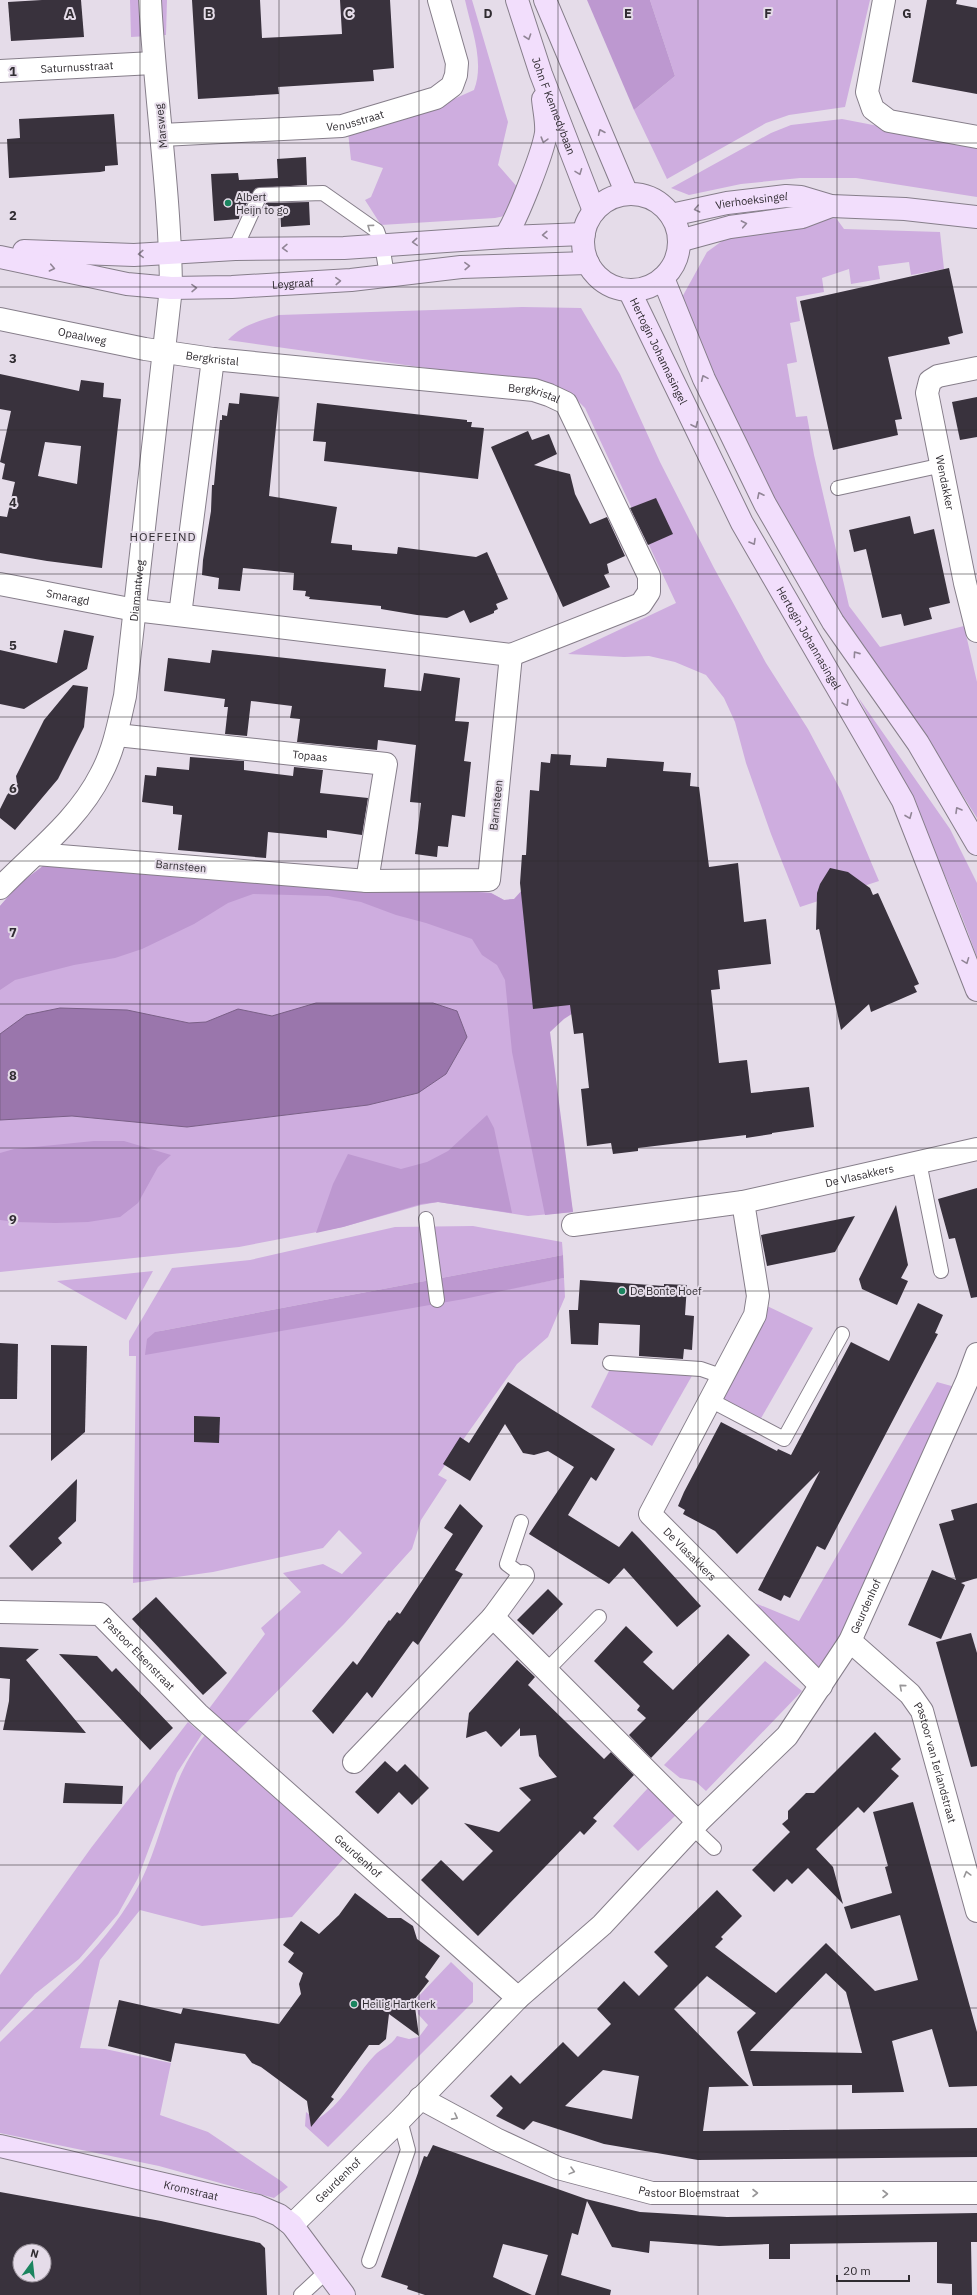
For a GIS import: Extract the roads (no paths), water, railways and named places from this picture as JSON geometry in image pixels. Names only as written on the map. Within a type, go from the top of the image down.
[{"type":"main road","name":"John F Kennedybaan","points":[[517,0],[540,74],[594,211]]},
{"type":"main road","points":[[545,0],[627,194]]},
{"type":"main road","points":[[505,237],[529,183],[546,133],[540,74]]},
{"type":"main road","points":[[627,194],[642,195],[653,199],[671,215],[677,228],[679,241],[674,263],[663,278],[641,289],[629,290],[616,288],[605,282],[595,274],[588,263],[584,249],[584,234],[594,211],[615,197],[627,194]]},
{"type":"main road","name":"Vierhoeksingel","points":[[671,215],[727,203],[786,196],[801,197],[831,206],[905,209],[977,217]]},
{"type":"main road","name":"Vierhoeksingel","points":[[679,241],[730,227],[802,217],[831,206]]},
{"type":"main road","points":[[0,250],[108,255],[235,249],[344,248],[505,237],[584,234]]},
{"type":"main road","name":"Leygraaf","points":[[0,257],[128,284],[171,288],[256,286],[351,280],[461,267],[588,263]]},
{"type":"main road","points":[[663,278],[704,379],[765,504],[833,622],[918,743],[977,844]]},
{"type":"main road","name":"Hertogin Johannasingel","points":[[629,290],[742,523],[903,801],[977,990]]},
{"type":"main road","name":"Kromstraat","points":[[0,2146],[258,2206],[280,2215],[292,2225],[344,2295]]},
{"type":"street","name":"Marsweg","points":[[150,0],[154,63],[162,135],[170,253]]},
{"type":"street","name":"Venusstraat","points":[[162,135],[342,126],[436,98],[452,86],[456,75],[457,63],[439,0]]},
{"type":"street","points":[[884,0],[867,92],[872,109],[889,121],[977,137]]},
{"type":"street","name":"Saturnusstraat","points":[[0,71],[154,63]]},
{"type":"street","name":"Diamantweg","points":[[2,881],[36,854],[74,814],[101,774],[117,735],[125,696],[165,353],[171,288],[170,253]]},
{"type":"street","name":"Opaalweg","points":[[0,319],[165,353]]},
{"type":"street","name":"Bergkristal","points":[[165,353],[534,390],[549,394],[566,403],[649,576],[649,592],[641,604],[511,654]]},
{"type":"street","points":[[180,615],[213,359]]},
{"type":"street","name":"Wendakker","points":[[977,368],[938,376],[930,381],[927,392],[943,465],[965,583],[977,631]]},
{"type":"street","name":"Smaragd","points":[[0,584],[135,610]]},
{"type":"street","points":[[135,610],[511,654]]},
{"type":"street","name":"Barnsteen","points":[[36,854],[367,881],[490,880],[511,654]]},
{"type":"street","name":"Topaas","points":[[117,735],[386,764],[367,881]]},
{"type":"street","name":"De Vlasakkers","points":[[573,1225],[743,1202],[977,1149]]},
{"type":"street","name":"De Vlasakkers","points":[[743,1202],[758,1296],[755,1315],[712,1401],[650,1514],[821,1686]]},
{"type":"street","name":"Geurdenhof","points":[[292,2225],[400,2120],[518,1998],[602,1925],[695,1825],[787,1736],[850,1641],[967,1381],[977,1354]]},
{"type":"street","points":[[354,1762],[494,1617],[523,1576]]},
{"type":"street","name":"Pastoor Elsenstraat","points":[[0,1612],[100,1614],[198,1714]]},
{"type":"street","points":[[494,1617],[695,1825]]},
{"type":"street","name":"Pastoor van Ierlandstraat","points":[[850,1641],[910,1694],[922,1711],[977,1911]]},
{"type":"street","name":"Geurdenhof","points":[[198,1714],[518,1998]]},
{"type":"street","name":"Pastoor Bloemstraat","points":[[420,2098],[496,2138],[558,2168],[652,2193],[977,2193]]},
{"type":"lane","points":[[235,249],[260,195],[324,193],[377,231],[382,245],[387,275]]},
{"type":"lane","points":[[838,488],[943,465]]},
{"type":"lane","points":[[919,1162],[942,1271]]},
{"type":"lane","points":[[426,1219],[437,1300]]},
{"type":"lane","points":[[712,1401],[784,1439],[842,1334]]},
{"type":"lane","points":[[610,1363],[701,1370],[724,1377]]},
{"type":"lane","points":[[521,1522],[507,1564],[523,1576]]},
{"type":"lane","points":[[546,1671],[599,1617]]},
{"type":"lane","points":[[695,1825],[714,1848]]},
{"type":"lane","points":[[369,2261],[408,2150],[400,2120]]},
{"type":"lane","points":[[301,2295],[326,2271]]},
{"type":"place","name":"Albert Heijn to go","points":[[228,203]]},
{"type":"place","name":"De Bonte Hoef","points":[[622,1291]]},
{"type":"place","name":"Heilig Hartkerk","points":[[354,2004]]},
{"type":"district","name":"HOEFEIND","points":[[163,536]]}]
